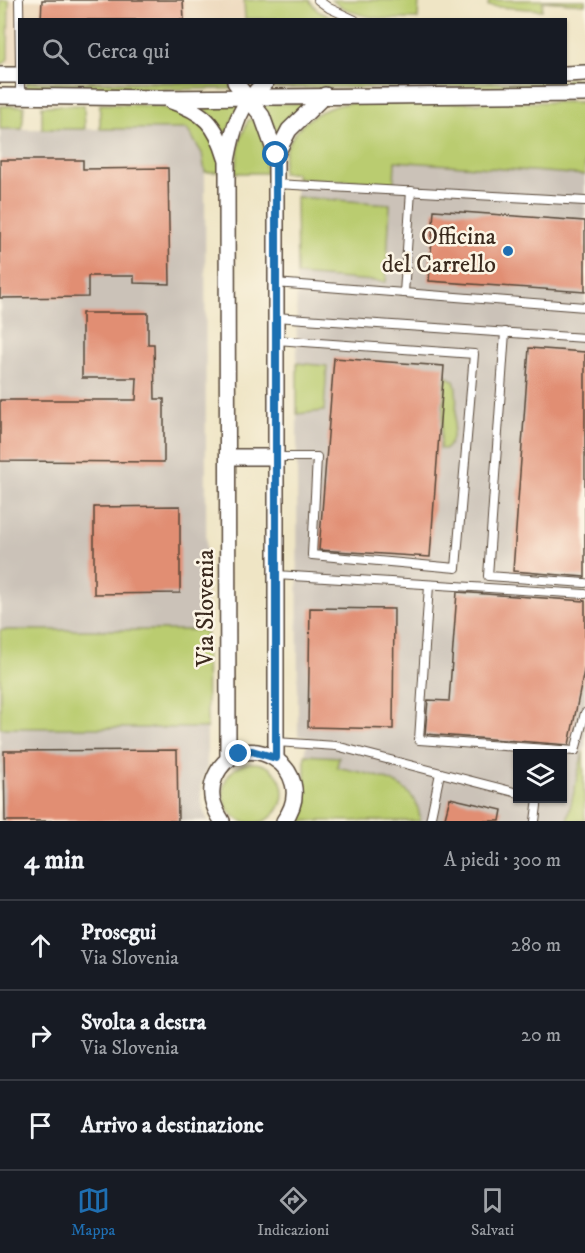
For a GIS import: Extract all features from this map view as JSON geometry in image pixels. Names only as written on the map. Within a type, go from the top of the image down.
[{"type":"street","points":[[567,74],[585,74]]},
{"type":"street","points":[[0,75],[18,75]]},
{"type":"street","points":[[237,84],[262,116],[276,155],[276,758]]},
{"type":"street","points":[[248,96],[263,84]]},
{"type":"street","points":[[0,96],[20,89],[161,98],[585,94]]},
{"type":"street","points":[[276,155],[289,130],[325,95]]},
{"type":"street","name":"Via Slovenia","points":[[228,760],[227,160],[231,138],[248,96]]},
{"type":"street","name":"Via Slovenia","points":[[161,98],[194,109],[206,118],[216,130],[227,160]]},
{"type":"street","points":[[229,457],[276,457]]},
{"type":"street","points":[[222,821],[211,797],[212,783],[218,770],[228,760],[252,751],[276,758],[290,774],[295,794],[292,808],[284,821]]},
{"type":"lane","points":[[19,0],[19,18]]},
{"type":"lane","points":[[318,0],[351,18]]},
{"type":"lane","points":[[276,184],[585,201]]},
{"type":"lane","points":[[404,293],[411,191]]},
{"type":"lane","points":[[275,283],[585,307]]},
{"type":"lane","points":[[275,317],[585,338]]},
{"type":"lane","points":[[505,332],[488,576],[585,583]]},
{"type":"lane","points":[[276,340],[474,354],[456,568],[312,555],[317,457],[276,457]]},
{"type":"lane","points":[[276,575],[585,594]]},
{"type":"lane","points":[[429,585],[419,740],[575,751],[585,713]]},
{"type":"lane","points":[[276,742],[336,746],[513,792]]},
{"type":"lane","points":[[430,821],[440,773]]},
{"type":"lane","points":[[535,821],[537,803]]},
{"type":"shaded area","points":[[0,0],[284,0],[285,18],[18,18],[18,63],[0,64]]},
{"type":"shaded area","points":[[585,127],[585,746],[567,821],[295,821],[305,796],[306,737],[298,736],[296,173]]},
{"type":"shaded area","points":[[0,129],[187,129],[202,153],[205,170],[207,768],[201,784],[201,802],[208,821],[0,821]]},
{"type":"green space","points":[[0,0],[9,0],[8,59],[3,64],[0,64]]},
{"type":"green space","points":[[244,0],[309,0],[318,11],[333,18],[245,18]]},
{"type":"green space","points":[[331,0],[419,0],[418,18],[378,18],[351,12]]},
{"type":"green space","points":[[489,0],[585,0],[585,4],[543,1],[542,10],[488,6]]},
{"type":"green space","points":[[567,79],[585,79],[585,87],[271,88],[274,84],[567,84]]},
{"type":"green space","points":[[27,84],[230,84],[234,89],[29,89],[26,88]]},
{"type":"green space","points":[[585,102],[585,175],[395,161],[394,183],[296,178],[296,173],[282,173],[288,146],[294,135],[311,118],[335,106],[348,103]]},
{"type":"green space","points":[[306,103],[289,119],[277,136],[269,115],[260,104]]},
{"type":"green space","points":[[100,104],[160,107],[179,112],[194,120],[207,132],[216,149],[221,172],[205,172],[202,153],[187,129],[100,129]]},
{"type":"green space","points":[[199,104],[240,104],[226,134]]},
{"type":"green space","points":[[84,105],[85,129],[42,129],[42,106]]},
{"type":"green space","points":[[0,106],[24,106],[22,129],[0,129]]},
{"type":"green space","points":[[248,120],[256,120],[263,137],[266,173],[235,173],[240,140]]},
{"type":"green space","points":[[296,197],[390,204],[386,282],[297,275]]},
{"type":"green space","points":[[297,363],[327,366],[324,411],[297,414]]},
{"type":"green space","points":[[446,376],[454,381],[456,387],[456,416],[449,444],[446,449],[440,449]]},
{"type":"green space","points":[[0,630],[206,630],[207,728],[0,728]]},
{"type":"green space","points":[[583,752],[585,821],[567,821]]},
{"type":"green space","points":[[305,755],[339,757],[337,767],[377,776],[402,787],[417,807],[420,821],[295,821],[305,797]]},
{"type":"green space","points":[[247,763],[259,763],[270,768],[278,776],[283,787],[281,805],[265,821],[241,821],[228,810],[223,799],[223,787],[228,776],[236,768]]},
{"type":"building","points":[[42,0],[183,0],[184,18],[41,18]]},
{"type":"building","points":[[0,160],[83,160],[83,169],[168,168],[170,284],[134,283],[134,276],[88,276],[88,297],[0,298]]},
{"type":"building","name":"Officina del Carrello","points":[[434,210],[585,221],[585,292],[429,281]]},
{"type":"building","points":[[82,313],[148,313],[148,344],[154,344],[155,399],[164,399],[164,462],[0,461],[0,400],[136,400],[137,378],[82,378]]},
{"type":"building","points":[[529,348],[585,352],[585,577],[513,571]]},
{"type":"building","points":[[334,358],[444,366],[430,557],[319,550]]},
{"type":"building","points":[[180,506],[180,593],[94,594],[94,507]]},
{"type":"building","points":[[457,592],[585,601],[585,666],[569,745],[425,734],[428,700],[449,701]]},
{"type":"building","points":[[310,608],[394,609],[393,729],[308,727]]},
{"type":"building","points":[[177,750],[178,821],[5,821],[4,751]]},
{"type":"building","points":[[450,798],[502,810],[500,821],[444,821]]},
{"type":"place","name":"Officina del Carrello","points":[[508,251]]},
{"type":"route","points":[[239,754],[252,751],[276,758],[276,155]]}]
